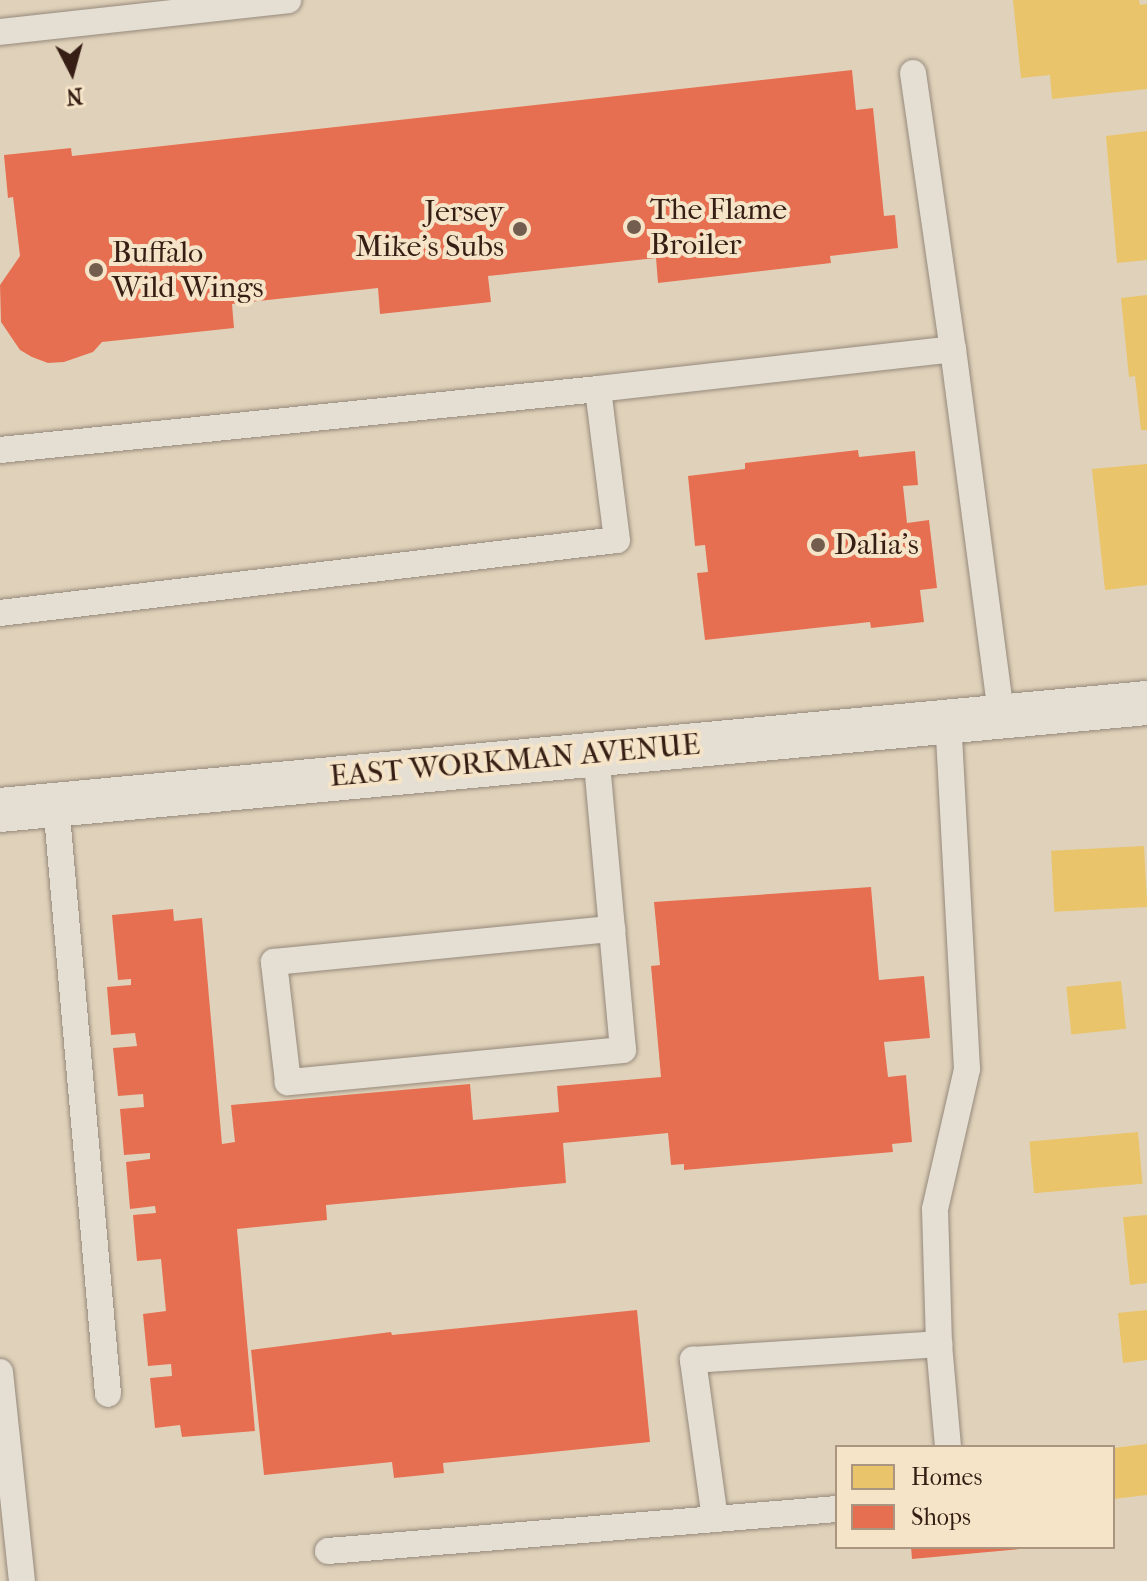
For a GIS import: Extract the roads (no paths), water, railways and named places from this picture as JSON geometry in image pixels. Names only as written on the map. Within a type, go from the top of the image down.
[{"type":"street","name":"EAST WORKMAN AVENUE","points":[[0,810],[1147,703]]},
{"type":"lane","points":[[0,32],[288,0]]},
{"type":"lane","points":[[913,73],[953,349],[1016,714]]},
{"type":"lane","points":[[0,450],[953,349]]},
{"type":"lane","points":[[0,613],[617,540],[598,389]]},
{"type":"lane","points":[[948,721],[967,1069],[935,1209],[939,1344],[948,1445]]},
{"type":"lane","points":[[596,753],[612,929],[623,1050],[288,1082],[274,962],[612,929]]},
{"type":"lane","points":[[56,804],[108,1394]]},
{"type":"lane","points":[[715,1519],[693,1360],[939,1344]]},
{"type":"lane","points":[[0,1372],[22,1581]]},
{"type":"lane","points":[[328,1551],[835,1509]]},
{"type":"place","name":"The Flame Broiler","points":[[634,227]]},
{"type":"place","name":"Jersey Mike's Subs","points":[[520,229]]},
{"type":"place","name":"Buffalo Wild Wings","points":[[96,270]]},
{"type":"place","name":"Dalia's","points":[[818,545]]}]
